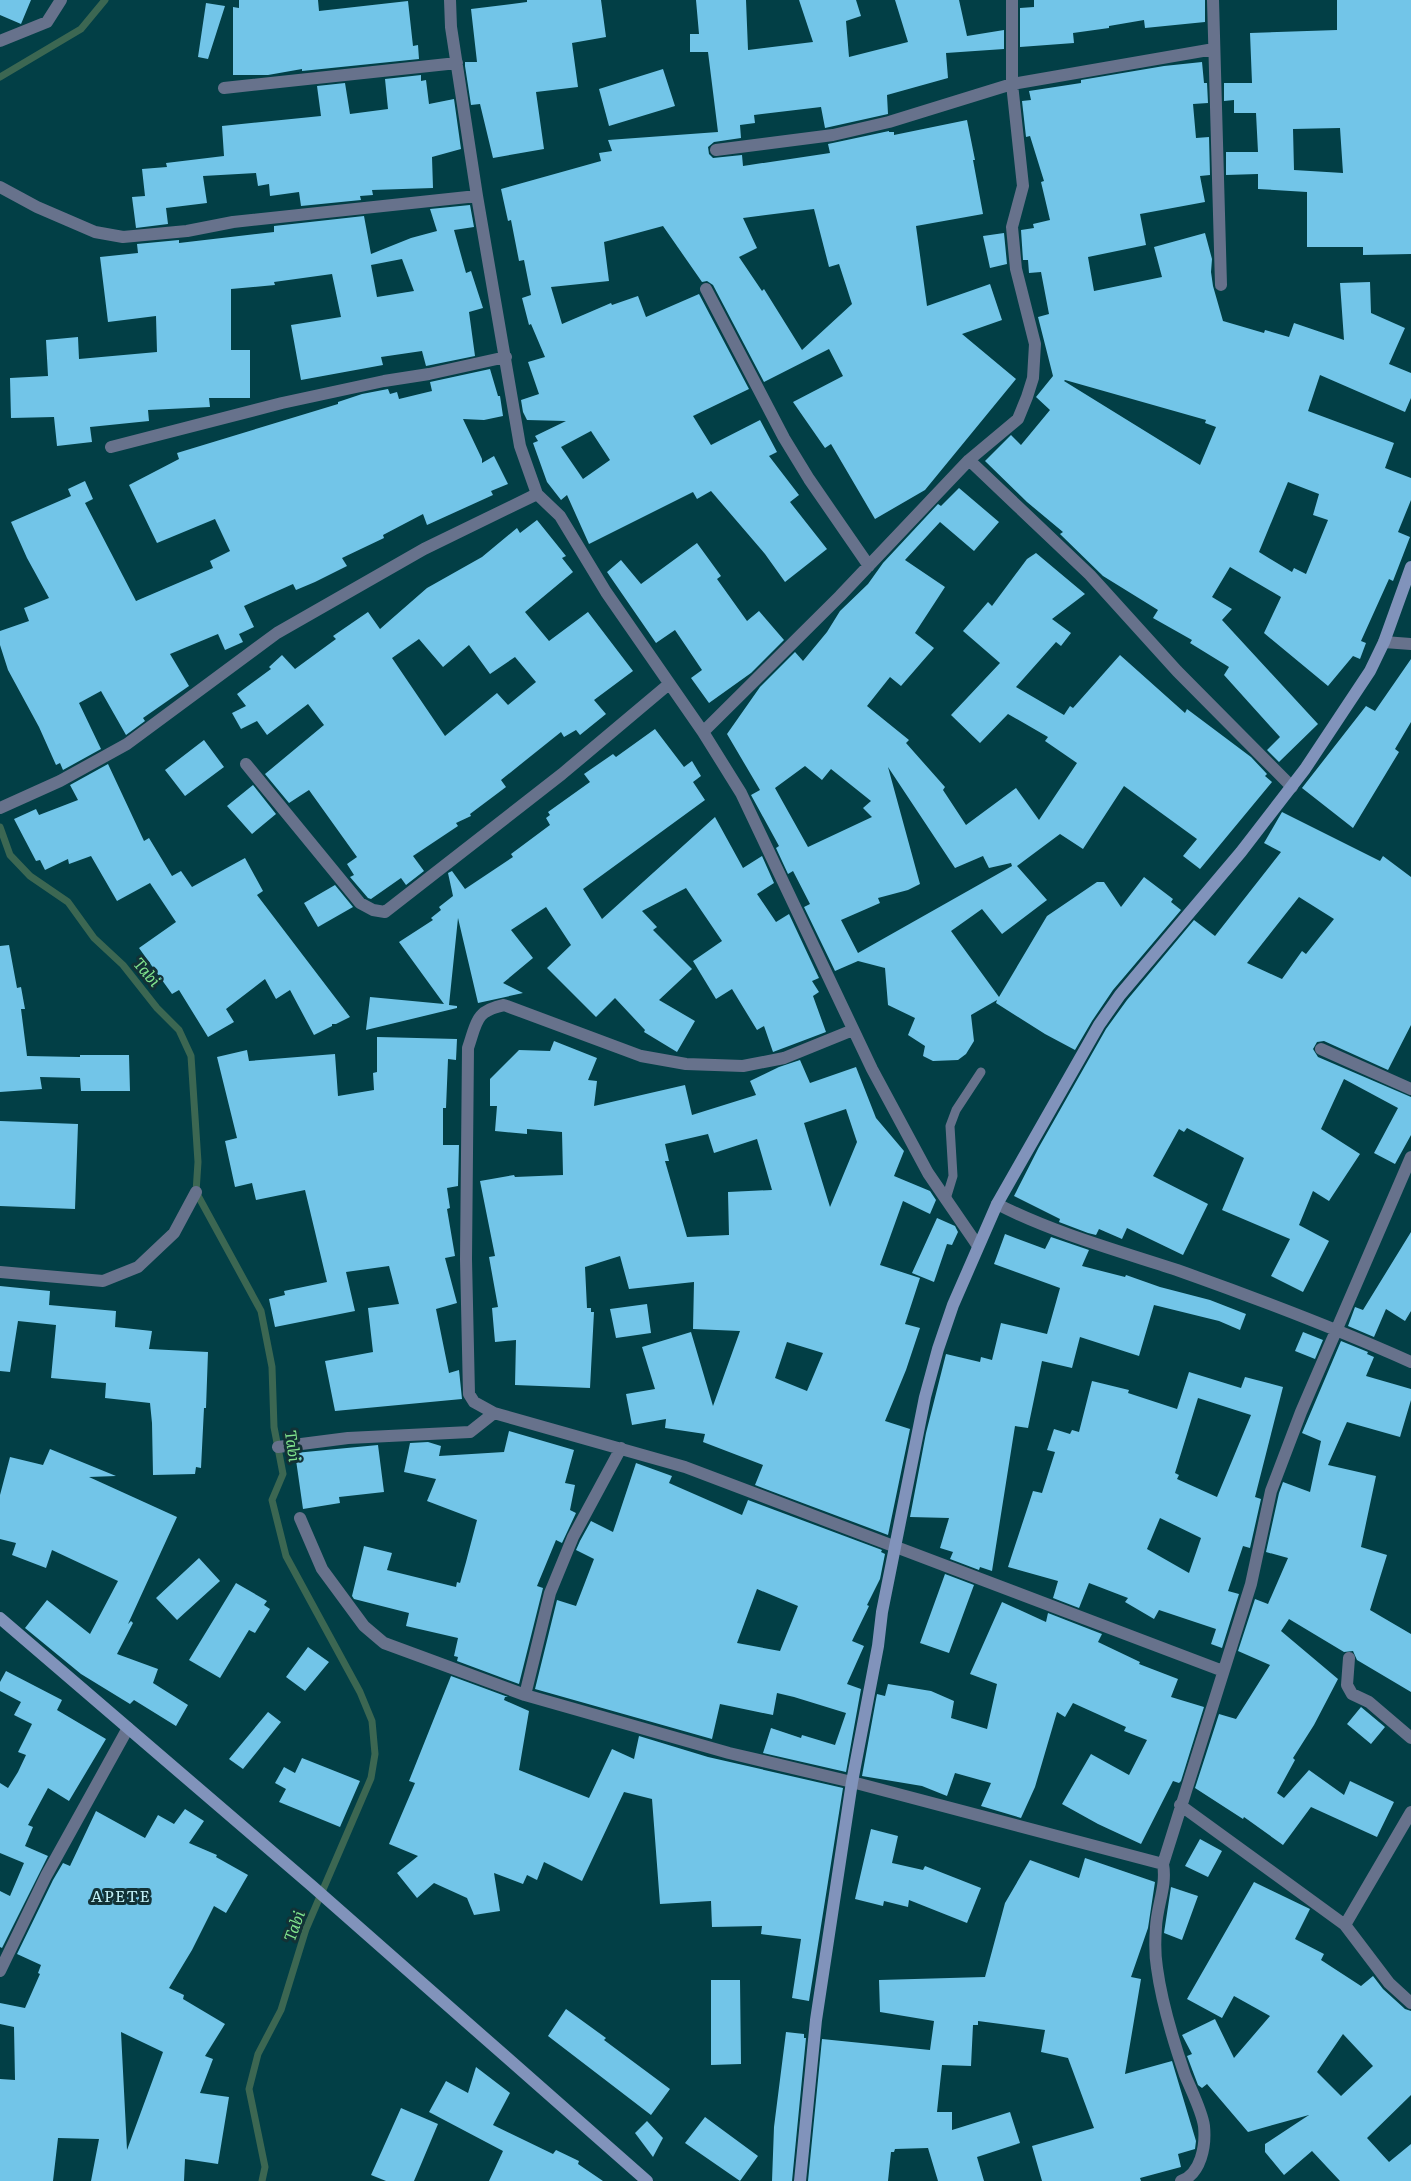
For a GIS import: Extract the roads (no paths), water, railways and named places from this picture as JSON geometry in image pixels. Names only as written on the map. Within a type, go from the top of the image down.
[{"type":"street","points":[[0,41],[47,22],[61,0]]},
{"type":"street","points":[[450,0],[451,27],[477,196],[520,446],[537,494],[560,516],[606,592],[703,732],[741,793],[897,1118],[928,1173],[978,1246]]},
{"type":"street","points":[[703,732],[869,566],[969,460],[1018,419],[1033,378],[1035,344],[1016,269],[1012,227],[1023,186],[1012,84],[1012,0]]},
{"type":"street","points":[[1214,0],[1221,285]]},
{"type":"street","points":[[716,150],[832,135],[877,125],[1012,84],[1214,50]]},
{"type":"street","points":[[224,87],[457,63]]},
{"type":"street","points":[[0,187],[37,207],[95,232],[123,237],[187,231],[233,222],[477,196]]},
{"type":"street","points":[[706,290],[784,438],[809,480],[869,566]]},
{"type":"street","points":[[111,447],[282,404],[506,357]]},
{"type":"street","points":[[969,460],[1090,575],[1177,671],[1292,787]]},
{"type":"street","points":[[0,808],[60,781],[127,744],[277,633],[424,549],[537,494]]},
{"type":"street","points":[[800,2181],[816,2020],[852,1782],[925,1397],[938,1349],[997,1204],[1098,1025],[1120,995],[1241,852],[1292,787],[1370,671],[1384,642],[1411,567]]},
{"type":"street","points":[[1384,642],[1411,644]]},
{"type":"street","points":[[246,764],[360,903],[373,910],[385,912],[561,774],[669,684]]},
{"type":"street","points":[[853,1030],[784,1058],[743,1066],[686,1064],[641,1056],[504,1005],[487,1009],[477,1021],[468,1048],[466,1259],[469,1394],[474,1402],[494,1413],[685,1467],[1223,1671]]},
{"type":"street","points":[[1321,1049],[1411,1089]]},
{"type":"street","points":[[1181,2181],[1190,2178],[1197,2168],[1202,2152],[1204,2126],[1175,2045],[1165,2010],[1157,1966],[1156,1926],[1165,1877],[1163,1864],[1251,1584],[1271,1491],[1301,1412],[1411,1157]]},
{"type":"street","points":[[0,1272],[103,1281],[138,1268],[174,1233],[196,1192]]},
{"type":"street","points":[[997,1204],[1052,1229],[1179,1271],[1336,1329],[1411,1362]]},
{"type":"street","points":[[278,1447],[348,1438],[470,1432],[494,1413]]},
{"type":"street","points":[[525,1695],[550,1593],[573,1536],[621,1448]]},
{"type":"street","points":[[300,1518],[322,1569],[364,1626],[384,1643],[525,1695],[729,1753],[852,1782],[1163,1864]]},
{"type":"street","points":[[0,1618],[312,1886],[647,2181]]},
{"type":"street","points":[[1349,1658],[1347,1685],[1352,1694],[1369,1702],[1411,1738]]},
{"type":"street","points":[[0,1971],[46,1876],[128,1728]]},
{"type":"street","points":[[1180,1805],[1345,1925],[1389,1983],[1411,2003]]},
{"type":"street","points":[[1345,1925],[1411,1812]]},
{"type":"lane","points":[[946,1199],[952,1176],[950,1125],[956,1110],[981,1072]]},
{"type":"waterway","points":[[0,77],[81,29],[105,0]]},
{"type":"waterway","name":"Tabi","points":[[0,827],[10,855],[30,876],[68,902],[94,938],[123,965],[157,1008],[179,1030],[191,1056],[198,1162],[196,1192],[261,1311],[272,1367],[274,1427],[283,1474],[272,1500],[286,1556],[360,1692],[372,1721],[375,1754],[371,1778],[306,1929],[281,2010],[258,2054],[249,2089],[265,2167],[262,2181]]},
{"type":"district","name":"APETE","points":[[121,1896]]}]
